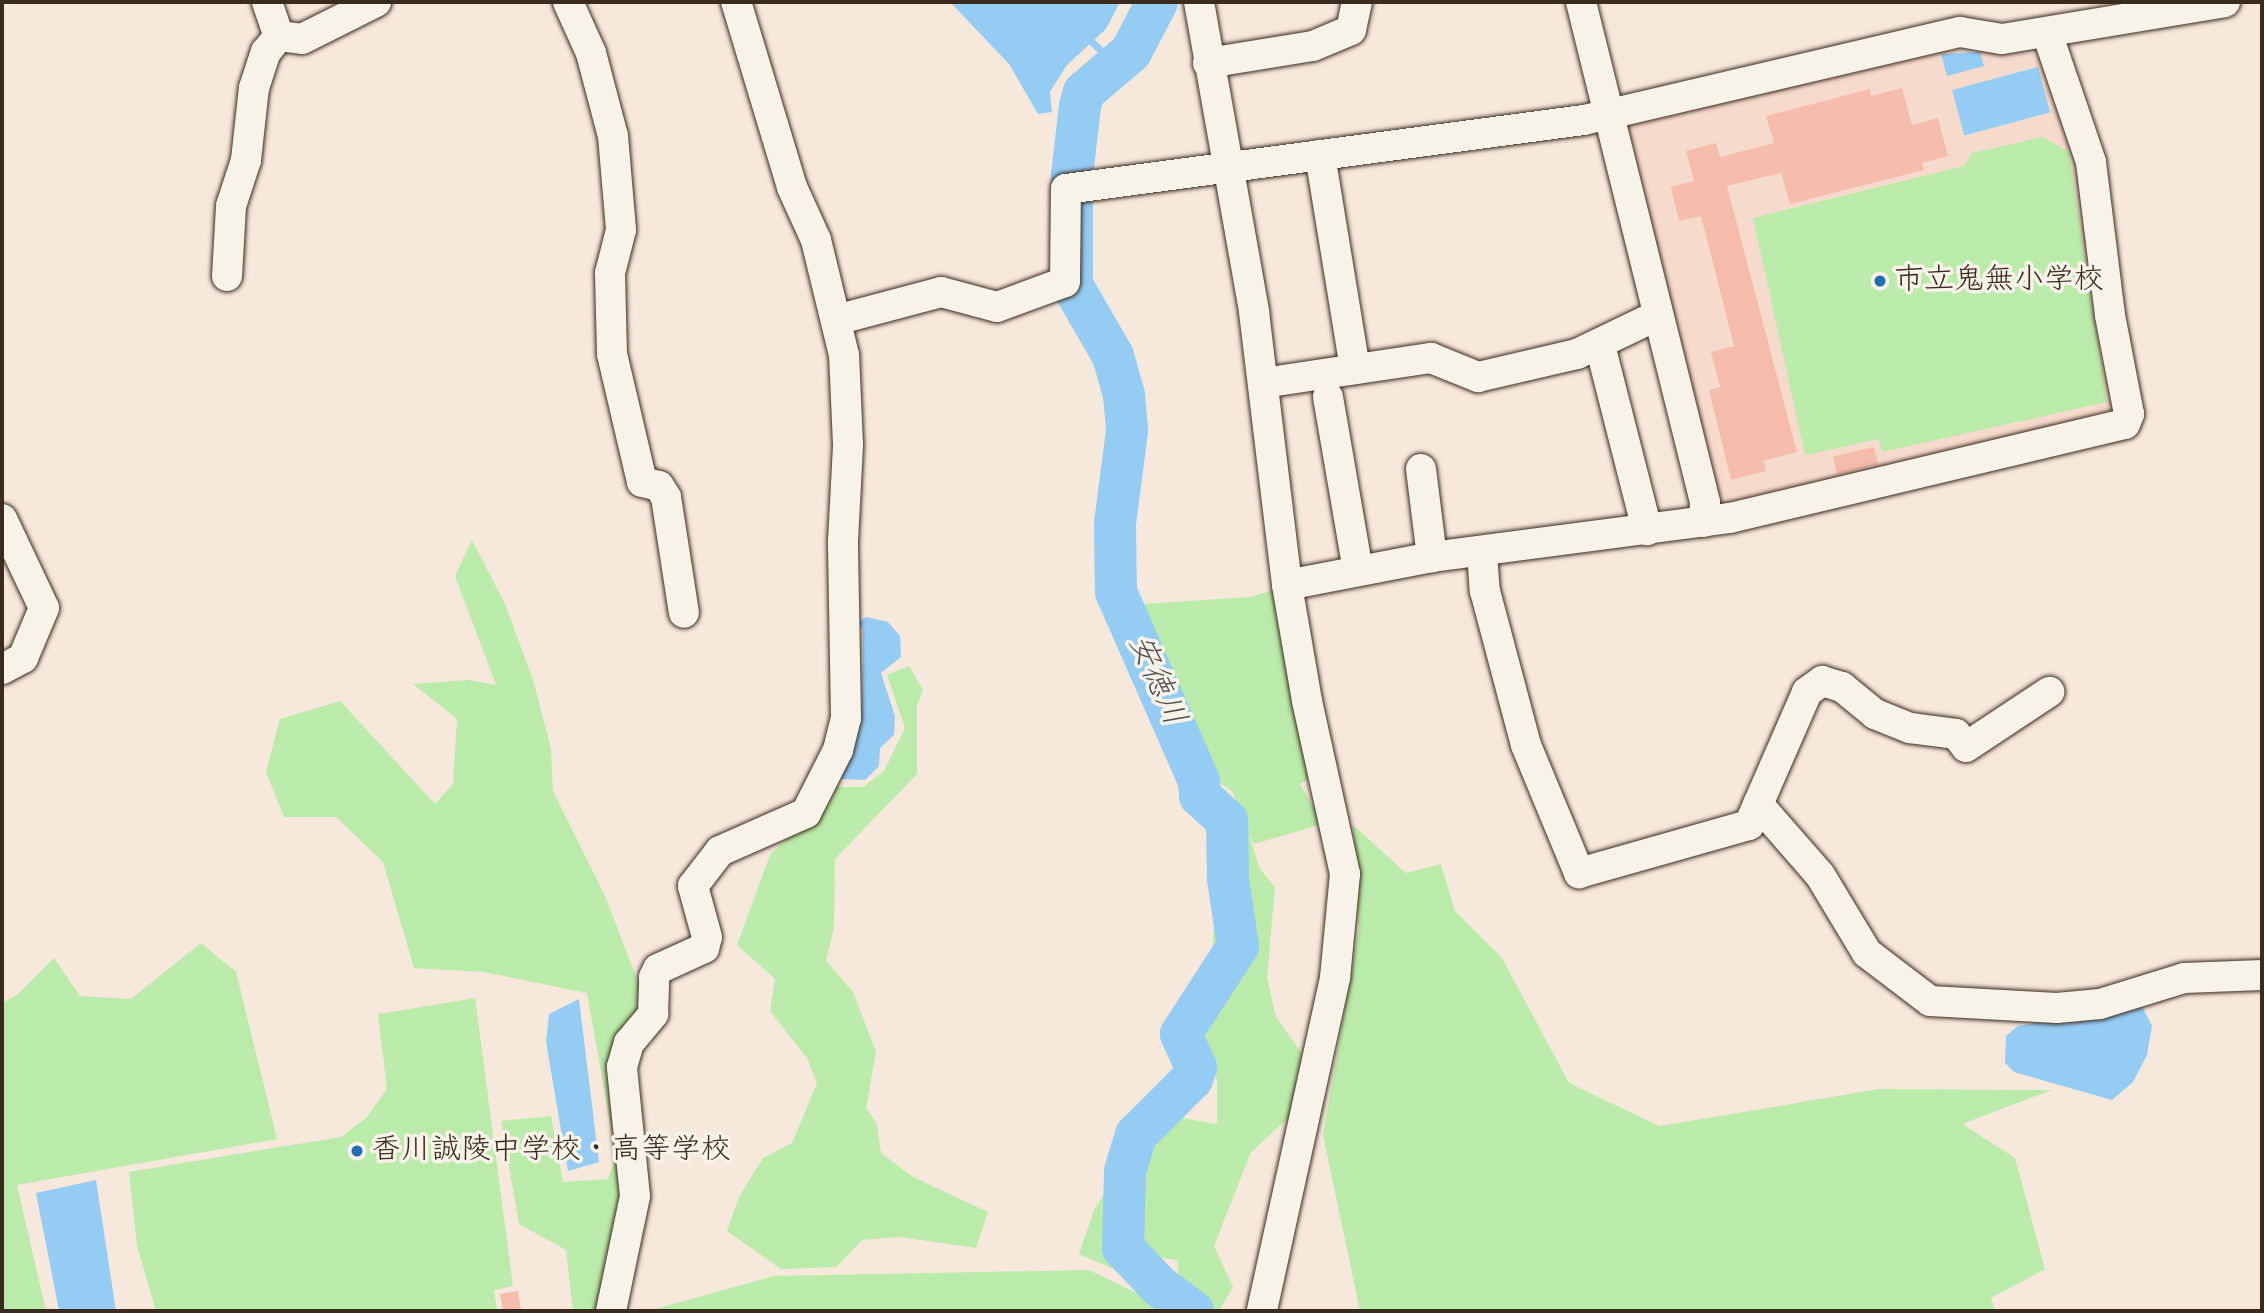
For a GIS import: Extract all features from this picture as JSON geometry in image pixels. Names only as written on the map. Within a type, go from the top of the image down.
[{"type":"street","points":[[267,2],[279,36]]},
{"type":"street","points":[[279,36],[302,39],[376,2]]},
{"type":"street","points":[[568,2],[591,53],[613,136],[621,230],[610,273],[612,354],[642,482],[659,486],[666,497],[684,612]]},
{"type":"street","points":[[611,1311],[635,1196],[622,1067],[629,1043],[653,1014],[654,977],[658,969],[704,948],[707,937],[693,886],[720,851],[806,813],[838,750],[844,728],[847,399],[836,320],[816,240],[792,187],[736,2]]},
{"type":"street","points":[[1199,2],[1208,63],[1231,164],[1254,312],[1287,585],[1307,701],[1345,874],[1335,978],[1262,1311]]},
{"type":"street","points":[[1208,63],[1313,46],[1351,30],[1357,2]]},
{"type":"street","points":[[1580,2],[1705,502],[1704,522]]},
{"type":"street","points":[[836,320],[941,292],[997,307],[1031,297],[1065,282],[1066,189],[1231,164],[1320,155],[1610,114],[1960,32],[2002,39],[2225,2]]},
{"type":"street","points":[[1287,585],[1432,557],[1704,522],[2125,424],[2129,414],[2110,315],[2091,162],[2047,33]]},
{"type":"street","points":[[227,276],[231,206],[246,160],[254,88],[266,52],[279,36]]},
{"type":"street","points":[[1320,155],[1355,369]]},
{"type":"street","points":[[1263,383],[1431,358],[1478,377],[1577,354],[1658,315]]},
{"type":"street","points":[[1602,353],[1647,530]]},
{"type":"street","points":[[1328,397],[1358,570]]},
{"type":"street","points":[[1421,469],[1432,557]]},
{"type":"street","points":[[2,519],[44,608],[23,658],[2,669]]},
{"type":"street","points":[[1482,551],[1485,591],[1525,745],[1579,873],[1749,825],[1807,692],[1822,681],[1842,687],[1875,714],[1910,728],[1956,734],[1966,747],[2049,692]]},
{"type":"street","points":[[1758,804],[1820,875],[1867,953],[1930,1001],[2057,1008],[2100,1004],[2184,978],[2262,975]]},
{"type":"shaded area","name":"市立鬼無小学校","points":[[1945,50],[2046,55],[2080,166],[2121,408],[2112,419],[1729,512],[1716,500],[1627,130],[1634,116]]},
{"type":"green space","points":[[2043,137],[2069,152],[2107,402],[1882,452],[1879,439],[1805,455],[1753,218],[1964,166],[1972,153]]},
{"type":"green space","points":[[472,540],[505,604],[533,680],[551,748],[553,791],[605,896],[645,1000],[618,1128],[645,1137],[650,1190],[642,1240],[604,1311],[573,1311],[566,1250],[519,1224],[501,1121],[551,1116],[563,1182],[608,1179],[616,1156],[587,993],[484,972],[414,968],[383,862],[336,817],[284,817],[266,772],[280,719],[340,701],[435,804],[453,784],[457,719],[413,684],[469,680],[496,685],[455,576]]},
{"type":"green space","points":[[1277,589],[1314,776],[1300,784],[1323,824],[1254,844],[1249,835],[1260,869],[1275,887],[1267,978],[1276,1017],[1303,1055],[1292,1115],[1251,1152],[1214,1246],[1233,1287],[1219,1311],[1204,1311],[1181,1289],[1177,1260],[1153,1257],[1132,1277],[1079,1254],[1094,1210],[1134,1147],[1183,1118],[1217,1124],[1217,1079],[1178,1023],[1213,956],[1215,876],[1206,825],[1208,788],[1225,789],[1249,832],[1232,791],[1213,778],[1203,777],[1127,605],[1250,597]]},
{"type":"green space","points":[[909,666],[923,690],[917,705],[917,774],[835,859],[834,927],[826,961],[853,992],[876,1052],[866,1108],[877,1124],[881,1153],[913,1177],[988,1212],[976,1248],[900,1237],[862,1240],[836,1267],[781,1269],[727,1231],[739,1197],[763,1158],[792,1143],[817,1083],[807,1058],[770,1011],[775,979],[737,945],[770,855],[812,813],[828,787],[863,787],[884,771],[905,728],[887,675]]},
{"type":"green space","points":[[1353,825],[1406,873],[1441,864],[1455,911],[1502,958],[1569,1083],[1659,1126],[1879,1089],[2052,1090],[1962,1124],[2015,1158],[2045,1269],[1991,1298],[1995,1311],[1360,1311],[1323,1135],[1359,928]]},
{"type":"green space","points":[[201,943],[236,972],[277,1139],[17,1185],[46,1311],[2,1311],[2,1003],[17,995],[54,958],[80,996],[131,999]]},
{"type":"green space","name":"香川誠陵中学校・高等学校","points":[[475,998],[513,1286],[494,1290],[497,1311],[156,1311],[137,1246],[129,1172],[341,1137],[366,1118],[387,1089],[378,1014]]},
{"type":"green space","points":[[1089,1270],[1174,1311],[648,1311],[774,1276]]},
{"type":"water","points":[[950,2],[1120,2],[1106,29],[1066,66],[1050,92],[1052,112],[1038,114],[1009,64]]},
{"type":"water","points":[[1980,52],[1984,66],[1947,76],[1941,54]]},
{"type":"water","points":[[2038,67],[2050,112],[1964,135],[1952,90]]},
{"type":"water","points":[[866,617],[888,622],[900,636],[901,657],[881,673],[895,716],[894,735],[880,748],[879,766],[865,780],[840,779],[862,712],[863,628],[855,625]]},
{"type":"water","points":[[579,999],[599,1162],[568,1171],[546,1042],[549,1014]]},
{"type":"water","points":[[2141,1004],[2152,1026],[2147,1055],[2133,1082],[2112,1100],[2014,1072],[2005,1063],[2006,1036],[2018,1026]]},
{"type":"water","points":[[96,1180],[116,1311],[59,1311],[36,1193]]},
{"type":"building","points":[[1902,88],[1912,125],[1938,118],[1948,156],[1922,163],[1924,170],[1790,204],[1781,173],[1727,186],[1797,452],[1763,461],[1766,471],[1731,480],[1709,390],[1720,387],[1711,352],[1734,346],[1701,216],[1679,221],[1671,187],[1694,181],[1686,151],[1716,143],[1720,157],[1774,143],[1766,116],[1870,89],[1871,96]]},
{"type":"building","points":[[1874,447],[1878,465],[1837,474],[1833,456]]},
{"type":"building","points":[[518,1291],[521,1311],[503,1311],[500,1294]]},
{"type":"waterway","name":"安徳川","points":[[1157,2],[1131,52],[1084,92],[1072,175],[1072,285],[1113,356],[1124,395],[1127,431],[1115,523],[1116,592],[1199,781],[1200,796],[1227,820],[1228,879],[1238,946],[1181,1034],[1196,1067],[1192,1079],[1136,1135],[1125,1171],[1123,1248],[1159,1286],[1193,1311]]},
{"type":"waterway","points":[[1092,42],[1116,66]]},
{"type":"place","name":"市立鬼無小学校","points":[[1880,281]]},
{"type":"place","name":"香川誠陵中学校・高等学校","points":[[357,1151]]}]
